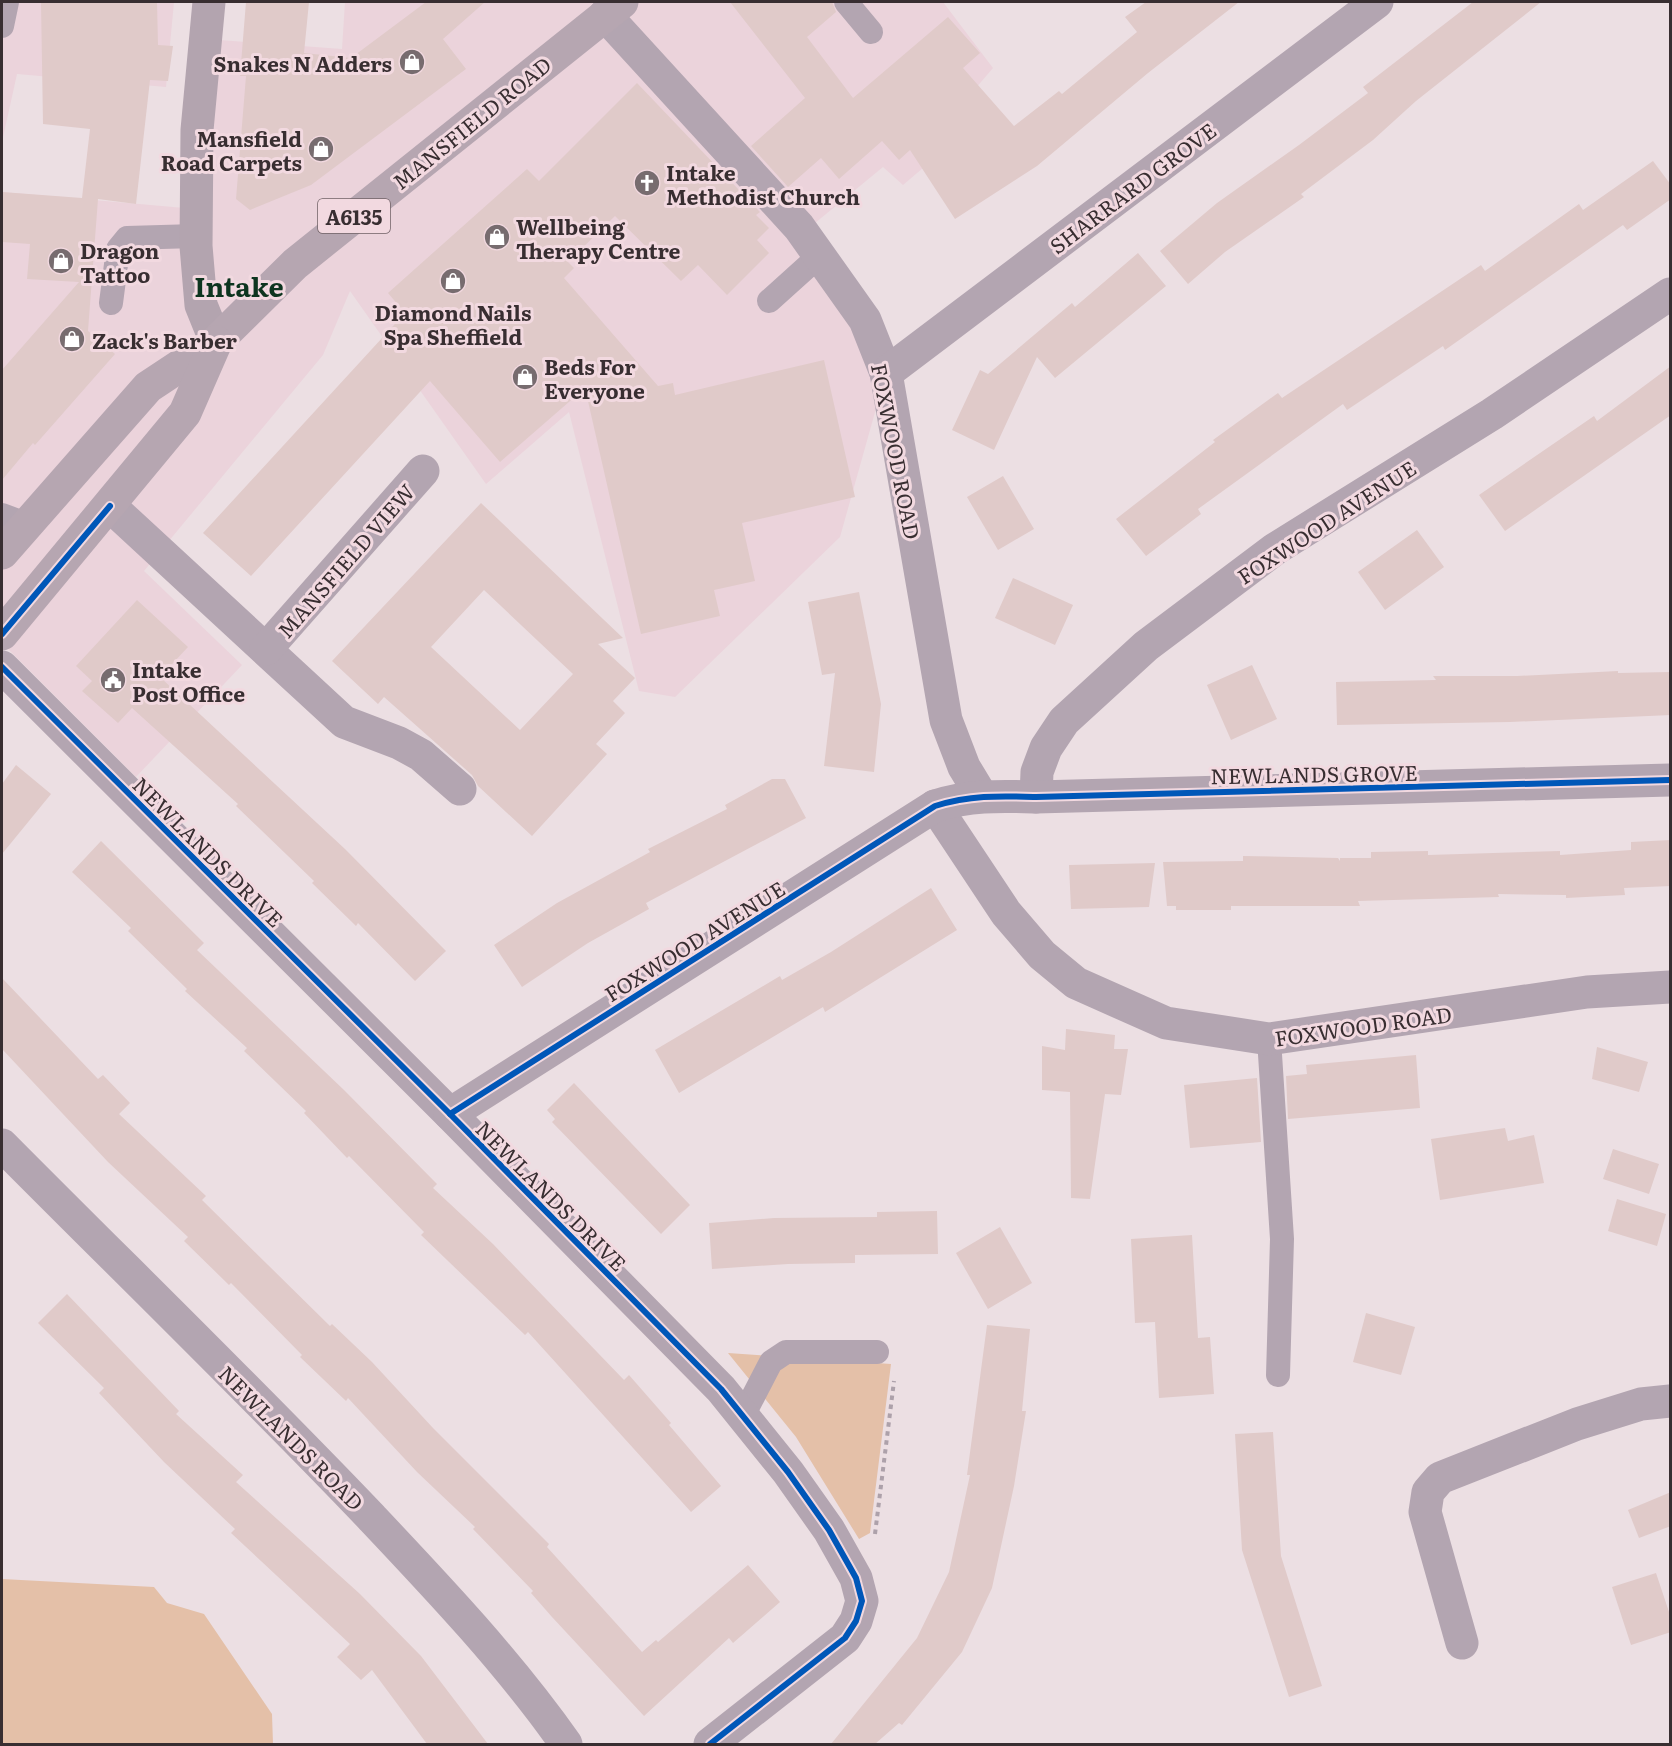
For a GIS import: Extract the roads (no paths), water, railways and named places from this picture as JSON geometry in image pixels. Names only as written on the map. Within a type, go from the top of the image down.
[{"type":"main road","points":[[209,2],[197,130],[196,236],[201,305],[216,342]]},
{"type":"main road","name":"MANSFIELD ROAD","points":[[2,553],[14,520],[148,387],[216,342],[295,264],[614,8]]},
{"type":"main road","name":"MANSFIELD ROAD","points":[[2,634],[185,413],[216,342]]},
{"type":"street","name":"SHARRARD GROVE","points":[[886,373],[1377,2]]},
{"type":"street","name":"FOXWOOD ROAD","points":[[614,8],[800,227],[865,320],[886,373],[946,720],[964,766],[958,800],[1006,913],[1042,955],[1076,983],[1166,1023],[1269,1039],[1587,992],[1671,987]]},
{"type":"street","name":"FOXWOOD AVENUE","points":[[1036,797],[1037,772],[1046,748],[1064,722],[1146,646],[1275,549],[1492,414],[1671,294]]},
{"type":"street","name":"MANSFIELD VIEW","points":[[266,649],[423,471]]},
{"type":"street","name":"MANSFIELD VIEW","points":[[110,506],[344,722],[399,743],[421,755],[460,789]]},
{"type":"street","name":"NEWLANDS DRIVE","points":[[2,667],[450,1114],[721,1389],[742,1418],[788,1472],[830,1530],[856,1578],[862,1601],[856,1621],[845,1638],[710,1744]]},
{"type":"street","name":"NEWLANDS GROVE","points":[[958,800],[1671,780]]},
{"type":"street","name":"FOXWOOD AVENUE","points":[[450,1114],[958,800]]},
{"type":"street","name":"NEWLANDS ROAD","points":[[4,1153],[314,1457],[461,1612],[542,1710],[566,1744]]},
{"type":"street","points":[[1462,1644],[1425,1512],[1428,1492],[1440,1478],[1577,1424],[1641,1404],[1671,1401]]},
{"type":"lane","points":[[2,26],[7,2]]},
{"type":"lane","points":[[846,2],[871,32]]},
{"type":"lane","points":[[111,303],[118,249],[127,238],[196,236]]},
{"type":"lane","points":[[769,301],[819,255]]},
{"type":"lane","points":[[1269,1039],[1282,1239],[1278,1375]]},
{"type":"lane","points":[[742,1418],[771,1362],[786,1352],[877,1352]]},
{"type":"place","name":"Snakes N Adders","points":[[412,62]]},
{"type":"place","name":"Mansfield Road Carpets","points":[[321,149]]},
{"type":"place","name":"Intake Methodist Church","points":[[647,183]]},
{"type":"place","name":"Wellbeing Therapy Centre","points":[[497,237]]},
{"type":"place","name":"Dragon Tattoo","points":[[61,261]]},
{"type":"place","name":"Diamond Nails Spa Sheffield","points":[[453,281]]},
{"type":"place","name":"Zack's Barber","points":[[72,339]]},
{"type":"place","name":"Beds For Everyone","points":[[525,377]]},
{"type":"place","name":"Intake Post Office","points":[[113,680]]},
{"type":"district","name":"Intake","points":[[239,285]]}]
